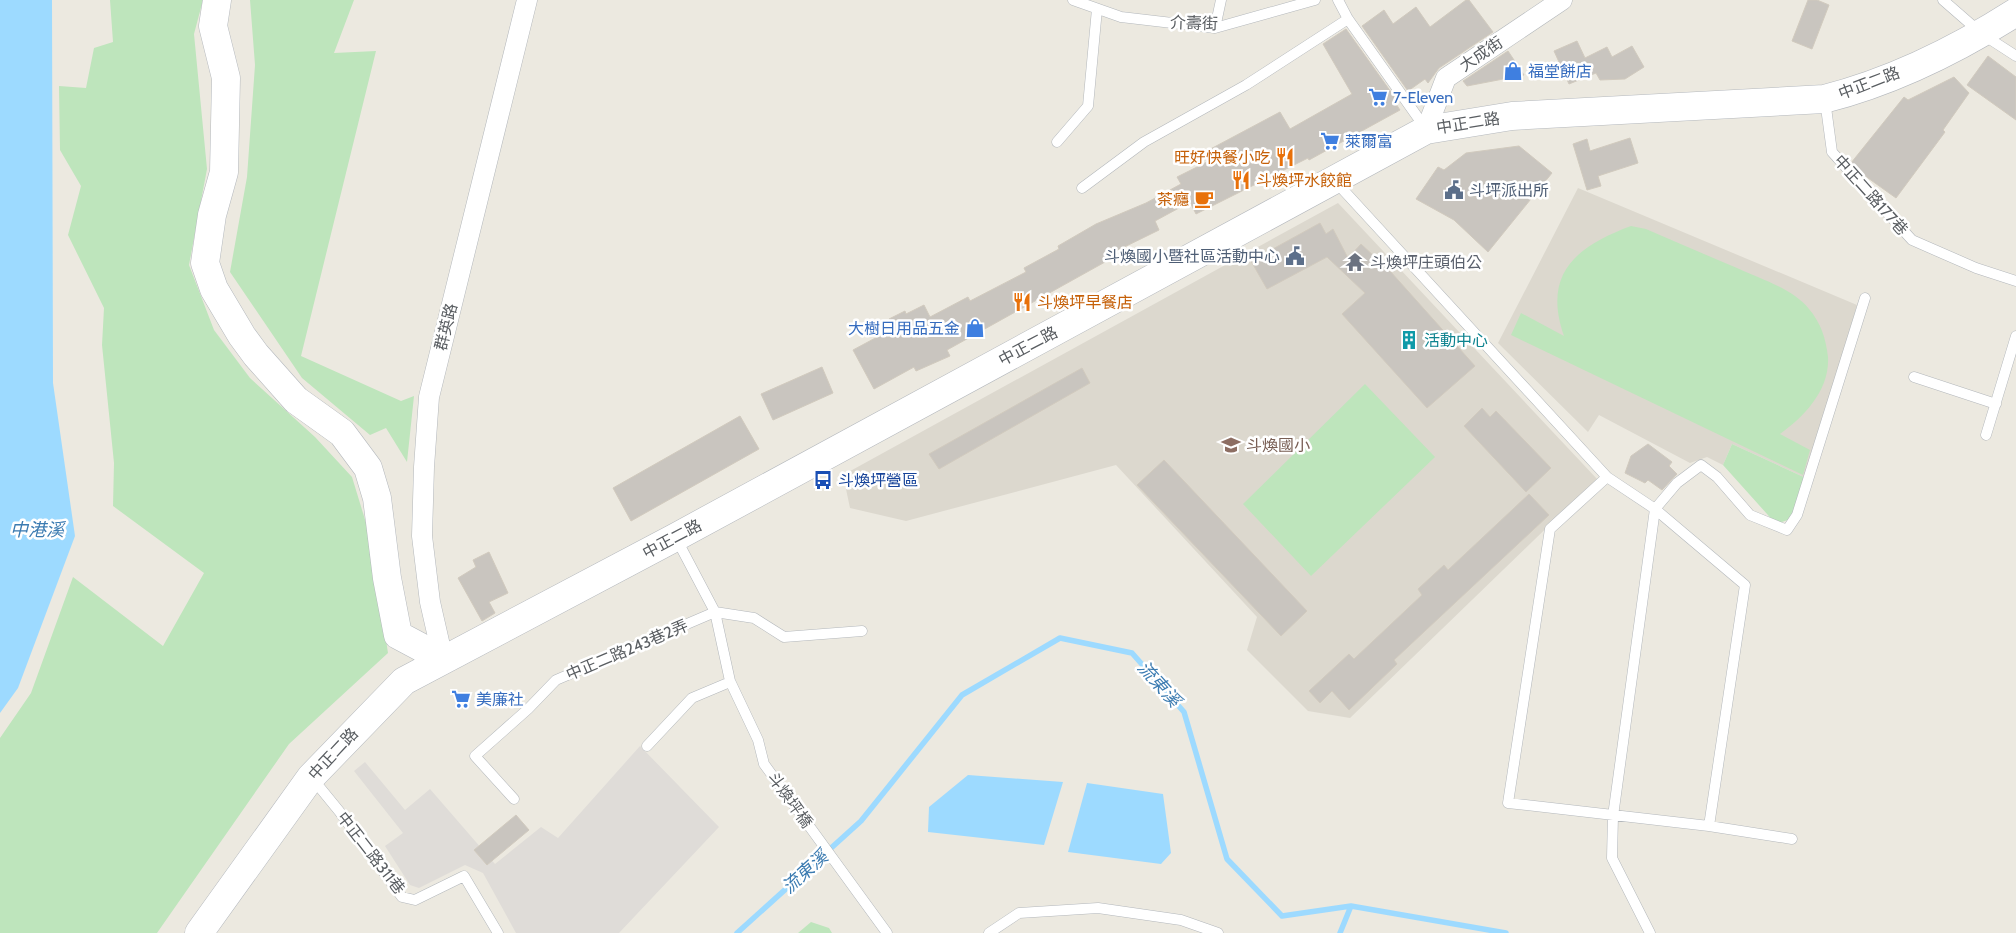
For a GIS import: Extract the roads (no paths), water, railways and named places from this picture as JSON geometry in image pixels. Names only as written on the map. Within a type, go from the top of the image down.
[{"type":"main road","points":[[217,0],[213,26],[226,78],[224,172],[212,215],[205,262],[214,289],[242,336],[256,355],[296,400],[342,434],[368,468],[377,498],[386,578],[398,635],[443,660]]},
{"type":"main road","name":"中正二路","points":[[199,933],[311,777],[404,680],[676,537],[1426,130],[1512,116],[1824,99],[1852,92],[1982,34],[2016,12]]},
{"type":"street","name":"群英路","points":[[443,660],[430,602],[422,536],[429,398],[528,0]]},
{"type":"street","name":"大成街","points":[[1426,130],[1446,78],[1553,2]]},
{"type":"lane","name":"介壽街","points":[[1073,0],[1121,18],[1215,28],[1315,0]]},
{"type":"lane","points":[[1215,28],[1221,0]]},
{"type":"lane","points":[[1338,0],[1348,20],[1426,130]]},
{"type":"lane","points":[[1943,0],[1982,34],[2016,56]]},
{"type":"lane","points":[[1056,142],[1088,106],[1097,9]]},
{"type":"lane","points":[[1082,188],[1144,142],[1246,85],[1348,20]]},
{"type":"lane","name":"中正二路177巷","points":[[1824,99],[1832,152],[1912,240],[1976,268],[2016,281]]},
{"type":"lane","points":[[1334,181],[1607,477],[1655,509],[1745,585],[1709,826]]},
{"type":"lane","points":[[1650,933],[1612,858],[1613,816],[1655,509],[1678,483],[1701,465],[1717,477],[1750,515],[1788,530],[1797,514],[1865,298]]},
{"type":"lane","points":[[1986,435],[2016,336]]},
{"type":"lane","points":[[1914,377],[1996,404]]},
{"type":"lane","points":[[1607,477],[1550,529],[1508,803],[1709,826],[1792,839]]},
{"type":"lane","points":[[646,746],[692,698],[730,682],[715,612],[676,537]]},
{"type":"lane","points":[[715,612],[754,618],[784,637],[862,631]]},
{"type":"lane","name":"中正二路243巷2弄","points":[[514,799],[475,756],[528,709],[556,680],[715,612]]},
{"type":"lane","name":"斗煥坪橋","points":[[730,682],[758,740],[764,764],[887,933]]},
{"type":"lane","name":"中正二路311巷","points":[[311,777],[339,811],[402,897],[414,900],[464,876],[498,933]]},
{"type":"lane","points":[[989,933],[1019,913],[1098,908],[1182,920],[1218,933]]},
{"type":"water","name":"中港溪","points":[[0,0],[52,0],[53,383],[75,536],[18,688],[0,713]]},
{"type":"water","points":[[968,775],[1063,782],[1044,845],[928,832],[929,807]]},
{"type":"water","points":[[1087,783],[1163,794],[1171,853],[1161,864],[1068,852]]},
{"type":"waterway","name":"流東溪","points":[[737,933],[861,821],[962,695],[1060,638],[1132,653],[1184,712],[1227,859],[1282,916],[1351,906],[1506,933]]},
{"type":"waterway","points":[[1340,933],[1351,906]]},
{"type":"place","name":"福堂餅店","points":[[1513,71]]},
{"type":"place","name":"7-Eleven","points":[[1378,97]]},
{"type":"place","name":"萊爾富","points":[[1330,141]]},
{"type":"place","name":"旺好快餐小吃","points":[[1285,157]]},
{"type":"place","name":"斗煥坪水餃館","points":[[1241,180]]},
{"type":"place","name":"斗坪派出所","points":[[1454,190]]},
{"type":"place","name":"茶癮","points":[[1204,199]]},
{"type":"place","name":"斗煥國小暨社區活動中心","points":[[1295,256]]},
{"type":"place","name":"斗煥坪庄頭伯公","points":[[1355,262]]},
{"type":"place","name":"斗煥坪早餐店","points":[[1022,302]]},
{"type":"place","name":"大樹日用品五金","points":[[975,328]]},
{"type":"place","name":"活動中心","points":[[1409,340]]},
{"type":"place","name":"斗煥國小","points":[[1231,445]]},
{"type":"place","name":"斗煥坪營區","points":[[823,480]]},
{"type":"place","name":"美廉社","points":[[461,699]]}]
